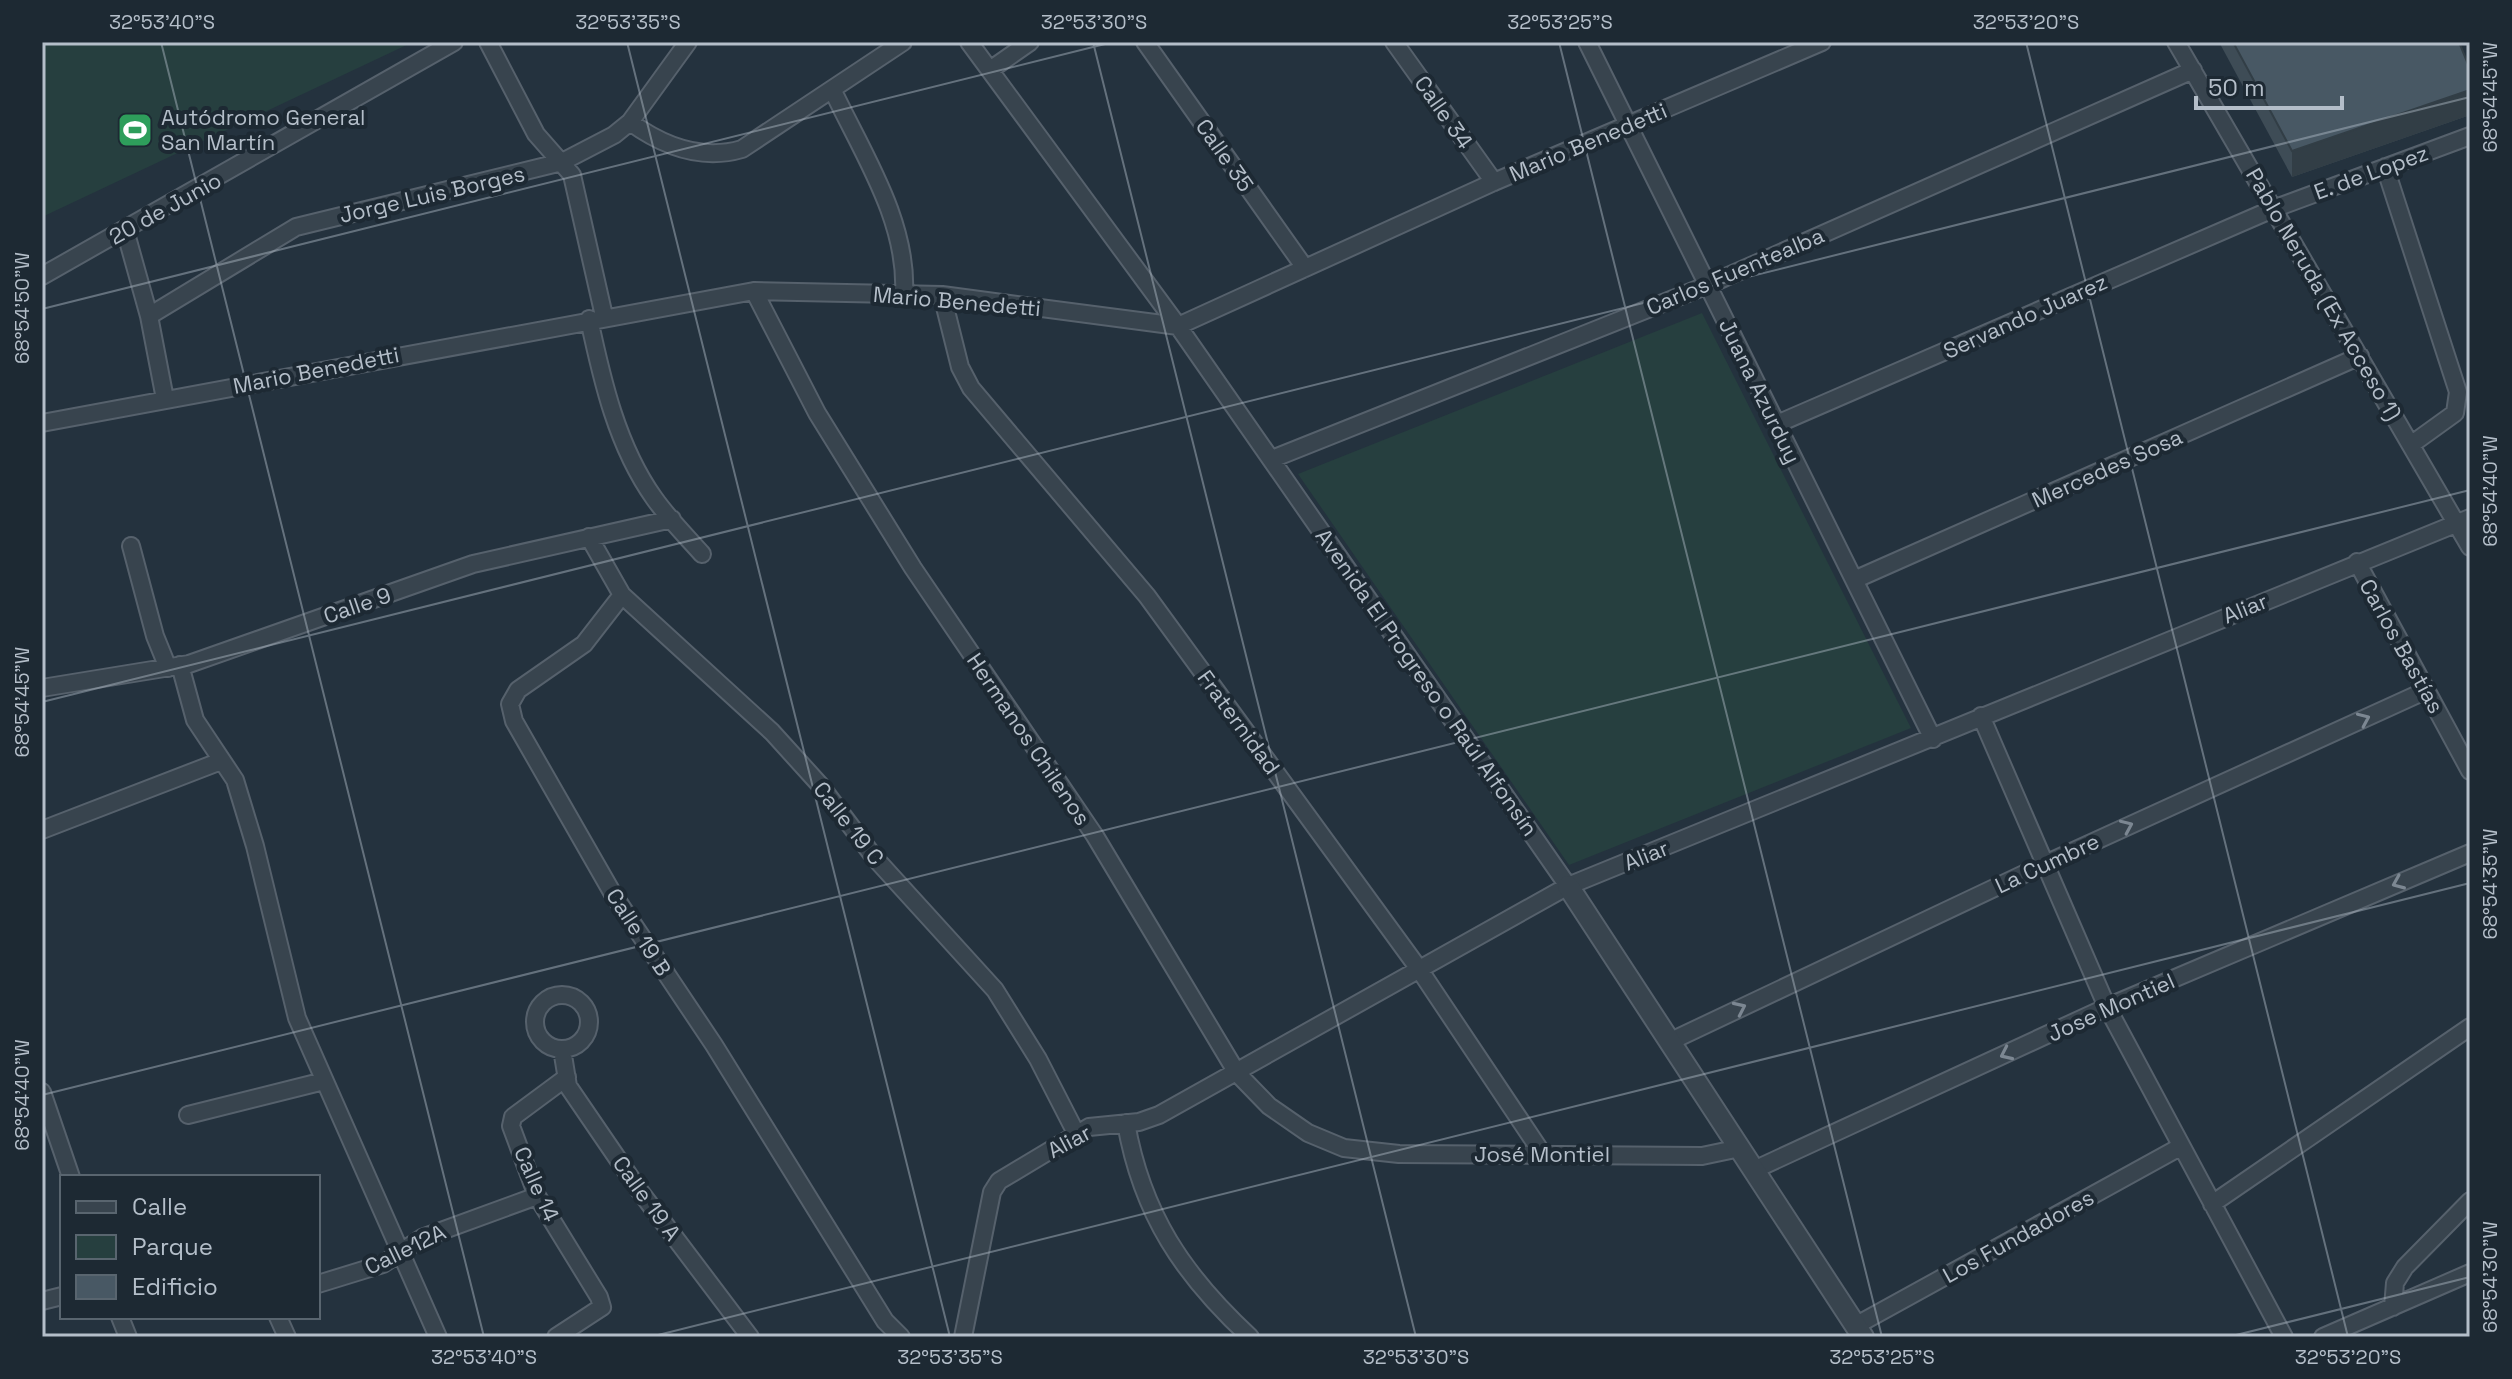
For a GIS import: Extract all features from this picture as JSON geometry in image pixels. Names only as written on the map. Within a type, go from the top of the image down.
[{"type":"street","name":"20 de Junio","points":[[42,276],[454,42]]},
{"type":"street","points":[[488,42],[536,134],[562,162],[576,189],[597,318],[601,378],[618,428],[652,496],[702,554]]},
{"type":"street","name":"Jorge Luis Borges","points":[[149,316],[296,227],[562,162],[614,135],[630,122],[688,42]]},
{"type":"street","points":[[630,122],[656,141],[697,152],[725,154],[752,144],[903,42]]},
{"type":"street","name":"Avenida El Progreso o Raúl Alfonsín","points":[[969,42],[1178,326],[1568,886],[1756,1169],[1859,1331]]},
{"type":"street","points":[[990,70],[1030,42]]},
{"type":"street","name":"Calle 35","points":[[1145,42],[1305,268]]},
{"type":"street","name":"Calle 34","points":[[1394,42],[1494,182]]},
{"type":"street","name":"Juana Azurduy","points":[[1587,42],[1933,739]]},
{"type":"street","name":"Mario Benedetti","points":[[42,423],[754,291],[942,295],[1178,326],[1494,182],[1822,42]]},
{"type":"street","name":"Pablo Neruda (Ex Acceso 1)","points":[[2176,42],[2412,444],[2463,520],[2470,547]]},
{"type":"street","name":"Carlos Fuentealba","points":[[1272,459],[1708,285],[2193,70]]},
{"type":"street","points":[[833,91],[888,207],[903,251],[904,294]]},
{"type":"street","name":"E. de Lopez","points":[[2273,209],[2470,136]]},
{"type":"street","points":[[2385,167],[2458,392],[2455,413],[2412,444]]},
{"type":"street","name":"Servando Juarez","points":[[1777,424],[2273,209]]},
{"type":"street","points":[[125,230],[149,316],[165,399]]},
{"type":"street","name":"Hermanos Chilenos","points":[[754,291],[817,413],[913,568],[1095,836],[1237,1073],[1269,1106],[1308,1133],[1344,1148]]},
{"type":"street","name":"Fraternidad","points":[[942,295],[960,367],[971,388],[1147,596],[1419,969],[1542,1153]]},
{"type":"street","name":"Mercedes Sosa","points":[[1854,580],[2360,356]]},
{"type":"street","name":"Calle 9","points":[[42,688],[174,667],[473,564],[672,519]]},
{"type":"street","name":"Aliar","points":[[963,1337],[992,1192],[999,1181],[1077,1135],[1103,1123],[1126,1123],[1159,1115],[1568,886],[2463,520]]},
{"type":"street","name":"Calle 19 C","points":[[589,537],[622,595],[772,732],[820,785],[874,857],[995,990],[1038,1059],[1077,1135]]},
{"type":"street","points":[[131,546],[155,636],[174,667],[195,720],[235,780],[255,846],[297,1018],[438,1337]]},
{"type":"street","name":"Carlos Bastías","points":[[2357,562],[2470,771]]},
{"type":"street","name":"Calle 19 B","points":[[622,595],[584,644],[518,690],[510,704],[514,721],[613,894],[714,1045],[863,1288],[885,1321],[901,1337]]},
{"type":"street","name":"La Cumbre","points":[[1669,1042],[2045,864],[2427,690]]},
{"type":"street","points":[[1981,716],[2107,1007],[2284,1337]]},
{"type":"street","points":[[42,830],[221,761]]},
{"type":"street","name":"Jose Montiel","points":[[1756,1169],[2107,1007],[2470,853]]},
{"type":"street","points":[[2212,1204],[2470,1027]]},
{"type":"street","name":"Calle 19 A","points":[[562,1049],[568,1086],[639,1190],[750,1337]]},
{"type":"street","name":"Calle 14","points":[[556,1337],[602,1307],[537,1196],[511,1126],[513,1117],[567,1077]]},
{"type":"street","points":[[188,1115],[324,1081]]},
{"type":"street","points":[[42,1092],[70,1175]]},
{"type":"street","points":[[1126,1123],[1141,1187],[1168,1244],[1214,1302],[1250,1337]]},
{"type":"street","name":"Los Fundadores","points":[[1859,1331],[2180,1147]]},
{"type":"street","name":"José Montiel","points":[[1344,1148],[1399,1154],[1702,1156],[1740,1148]]},
{"type":"street","name":"Calle12A","points":[[320,1283],[401,1255],[422,1238],[537,1196]]},
{"type":"street","points":[[2393,1307],[2395,1283],[2405,1267],[2470,1201]]},
{"type":"street","points":[[2323,1337],[2470,1273]]},
{"type":"green space","name":"Autódromo General San Martín","points":[[42,42],[413,42],[42,217]]},
{"type":"green space","points":[[1702,313],[1911,728],[1569,865],[1298,474]]},
{"type":"building","points":[[2233,42],[2459,42],[2470,69],[2470,90],[2292,151]]},
{"type":"place","name":"Autódromo General San Martín","points":[[135,130]]}]
